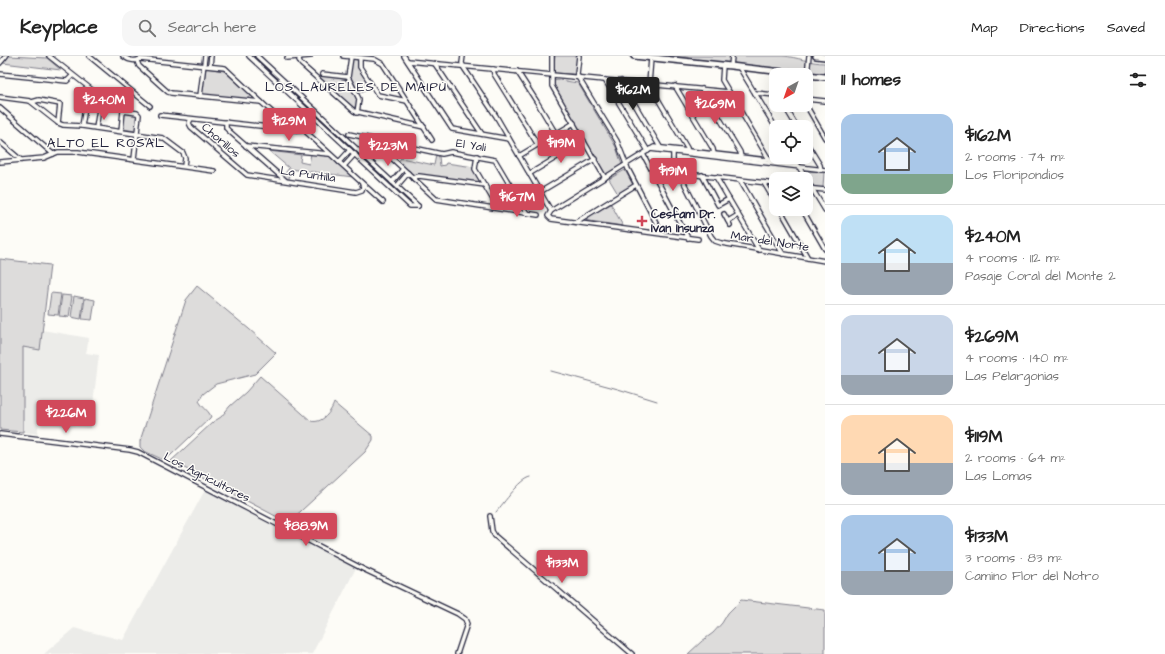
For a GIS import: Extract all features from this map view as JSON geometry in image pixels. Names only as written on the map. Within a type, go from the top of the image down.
[{"type":"street","points":[[0,63],[6,56]]},
{"type":"street","points":[[49,56],[72,76],[77,77],[96,93]]},
{"type":"street","points":[[89,56],[150,106]]},
{"type":"street","points":[[123,56],[127,60],[140,59],[225,68],[274,114]]},
{"type":"street","points":[[200,96],[205,56]]},
{"type":"street","points":[[210,66],[211,56]]},
{"type":"street","points":[[249,56],[410,206],[418,206],[257,56]]},
{"type":"street","points":[[287,58],[310,56]]},
{"type":"street","points":[[343,56],[378,60],[383,64],[432,140]]},
{"type":"street","points":[[351,56],[348,77],[359,99],[357,113]]},
{"type":"street","points":[[404,56],[452,129],[509,138]]},
{"type":"street","points":[[463,56],[463,66],[509,138],[551,211]]},
{"type":"street","points":[[552,56],[552,86],[605,178]]},
{"type":"street","points":[[579,56],[578,77],[617,142],[626,165],[662,234]]},
{"type":"street","points":[[634,56],[769,70]]},
{"type":"street","points":[[731,66],[732,56]]},
{"type":"street","points":[[808,68],[809,56]]},
{"type":"street","points":[[816,56],[825,57]]},
{"type":"street","points":[[300,57],[299,60],[301,64],[351,110],[357,113],[424,127]]},
{"type":"street","points":[[654,57],[649,84],[688,153]]},
{"type":"street","points":[[360,58],[360,66],[378,95],[407,101]]},
{"type":"street","points":[[137,60],[139,66],[168,92],[261,102]]},
{"type":"street","points":[[408,61],[729,92]]},
{"type":"street","points":[[435,64],[482,134]]},
{"type":"street","points":[[724,65],[722,79],[769,160]]},
{"type":"street","points":[[739,67],[771,120]]},
{"type":"street","points":[[493,69],[494,74],[538,145]]},
{"type":"street","points":[[517,71],[556,134]]},
{"type":"street","points":[[0,74],[67,82],[72,76]]},
{"type":"street","points":[[322,74],[348,77]]},
{"type":"street","points":[[813,75],[825,77]]},
{"type":"street","points":[[605,80],[649,150]]},
{"type":"street","points":[[621,81],[660,147]]},
{"type":"street","points":[[675,86],[714,154]]},
{"type":"street","points":[[702,89],[740,152],[741,157]]},
{"type":"street","points":[[755,93],[769,94]]},
{"type":"street","points":[[0,97],[26,99],[58,123],[63,125],[121,131],[167,139],[183,153],[185,158],[184,166]]},
{"type":"street","points":[[813,99],[825,101]]},
{"type":"street","points":[[32,102],[38,100],[60,104],[58,123]]},
{"type":"street","points":[[82,126],[85,108],[92,107],[99,109],[96,128]]},
{"type":"street","points":[[0,108],[53,154]]},
{"type":"street","points":[[121,131],[123,111],[137,113],[139,115],[134,159]]},
{"type":"street","points":[[810,112],[825,138]]},
{"type":"street","points":[[160,116],[305,131],[383,202]]},
{"type":"street","name":"Chorillos","points":[[191,119],[189,123],[191,128],[244,173]]},
{"type":"street","points":[[323,124],[326,120]]},
{"type":"street","points":[[226,122],[226,129],[287,181]]},
{"type":"street","points":[[519,156],[574,123]]},
{"type":"street","name":"El Yali","points":[[349,134],[442,154],[451,152],[493,159],[496,161],[526,212]]},
{"type":"street","points":[[371,139],[438,200],[538,215]]},
{"type":"street","points":[[530,174],[584,141]]},
{"type":"street","points":[[0,142],[21,160]]},
{"type":"street","points":[[246,146],[330,154]]},
{"type":"street","points":[[698,239],[551,219],[548,216],[551,211],[654,147],[688,153],[769,162]]},
{"type":"street","points":[[339,162],[350,150]]},
{"type":"street","points":[[649,150],[673,153],[714,154],[769,162]]},
{"type":"street","points":[[0,162],[44,158],[53,154],[78,152],[214,171]]},
{"type":"street","name":"Mar del Norte","points":[[673,153],[673,161],[713,239],[721,243],[825,261]]},
{"type":"street","points":[[344,166],[355,154]]},
{"type":"street","points":[[643,154],[688,238]]},
{"type":"street","points":[[813,154],[823,170]]},
{"type":"street","points":[[477,156],[475,169],[498,208]]},
{"type":"street","points":[[540,192],[595,159]]},
{"type":"street","points":[[370,168],[374,164]]},
{"type":"street","points":[[795,164],[799,167],[823,170]]},
{"type":"street","points":[[797,164],[802,172]]},
{"type":"street","points":[[392,182],[403,169]]},
{"type":"street","name":"La Puntilla","points":[[244,173],[250,176],[356,192],[362,190],[362,184]]},
{"type":"street","points":[[679,173],[769,183]]},
{"type":"street","points":[[397,186],[408,174]]},
{"type":"street","points":[[702,175],[718,205],[728,199]]},
{"type":"street","points":[[414,179],[419,176],[485,185]]},
{"type":"street","points":[[716,177],[759,250]]},
{"type":"street","points":[[740,180],[783,254]]},
{"type":"street","points":[[764,183],[769,191]]},
{"type":"street","points":[[575,222],[636,185]]},
{"type":"street","points":[[813,188],[825,190]]},
{"type":"street","points":[[813,190],[825,210]]},
{"type":"street","points":[[724,214],[730,225]]},
{"type":"street","points":[[728,221],[738,214]]},
{"type":"street","points":[[784,216],[808,258]]},
{"type":"street","points":[[806,216],[825,249]]},
{"type":"street","name":"Los Agricultores","points":[[0,434],[138,452],[363,569],[458,614],[467,624],[457,654]]},
{"type":"street","points":[[490,516],[492,531],[495,536],[632,654]]},
{"type":"shaded area","points":[[9,56],[47,58],[61,70],[3,63]]},
{"type":"shaded area","points":[[555,56],[578,56],[575,74],[553,73]]},
{"type":"shaded area","points":[[668,56],[783,56],[825,63],[825,77],[813,75],[813,68],[769,69]]},
{"type":"shaded area","points":[[352,59],[358,60],[358,68],[370,87],[360,93],[350,76]]},
{"type":"shaded area","points":[[206,68],[224,71],[251,95],[249,99],[202,95]]},
{"type":"shaded area","points":[[322,76],[345,79],[357,100],[356,106],[353,108],[319,77]]},
{"type":"shaded area","points":[[553,79],[578,83],[616,147],[623,168],[607,178],[553,85]]},
{"type":"shaded area","points":[[125,113],[138,115],[135,131],[123,129]]},
{"type":"shaded area","points":[[269,151],[301,155],[300,162],[309,164],[311,154],[329,156],[353,177],[290,169],[289,180],[283,176],[289,168]]},
{"type":"shaded area","points":[[436,155],[439,156],[440,166],[445,165],[446,163],[474,167],[481,181],[480,183],[412,174],[398,162],[401,158],[434,165]]},
{"type":"shaded area","points":[[625,170],[633,185],[618,194],[609,179]]},
{"type":"shaded area","points":[[806,171],[824,172],[823,188],[814,187],[813,172]]},
{"type":"shaded area","points":[[611,204],[623,226],[583,220],[585,218]]},
{"type":"shaded area","points":[[0,259],[50,265],[40,350],[23,347],[23,432],[0,430]]},
{"type":"shaded area","points":[[197,286],[276,353],[255,374],[216,384],[203,394],[199,401],[210,414],[210,418],[164,460],[144,451],[140,447],[140,441],[186,300]]},
{"type":"shaded area","points":[[51,293],[61,294],[58,315],[48,314]]},
{"type":"shaded area","points":[[62,295],[72,296],[69,317],[59,316]]},
{"type":"shaded area","points":[[74,296],[84,298],[81,319],[71,317]]},
{"type":"shaded area","points":[[85,298],[95,300],[92,320],[82,319]]},
{"type":"shaded area","points":[[42,330],[89,338],[86,353],[99,355],[90,428],[39,423],[37,434],[23,432],[23,347],[40,350]]},
{"type":"shaded area","points":[[260,376],[311,421],[319,421],[326,416],[334,403],[373,436],[373,440],[365,452],[289,522],[171,461],[213,422],[221,417]]},
{"type":"shaded area","points":[[205,490],[356,568],[312,654],[44,654],[74,628],[123,640]]},
{"type":"shaded area","points":[[741,600],[825,610],[825,654],[688,654],[713,633],[728,613]]},
{"type":"waterway","points":[[551,371],[657,401]]},
{"type":"waterway","points":[[496,512],[512,492],[522,482],[531,477]]},
{"type":"place","name":"Cesfam Dr. Ivan Insunza","points":[[642,221]]},
{"type":"district","name":"LOS LAURELES DE MAIPÚ","points":[[356,86]]},
{"type":"district","name":"ALTO EL ROSAL","points":[[106,142]]}]
